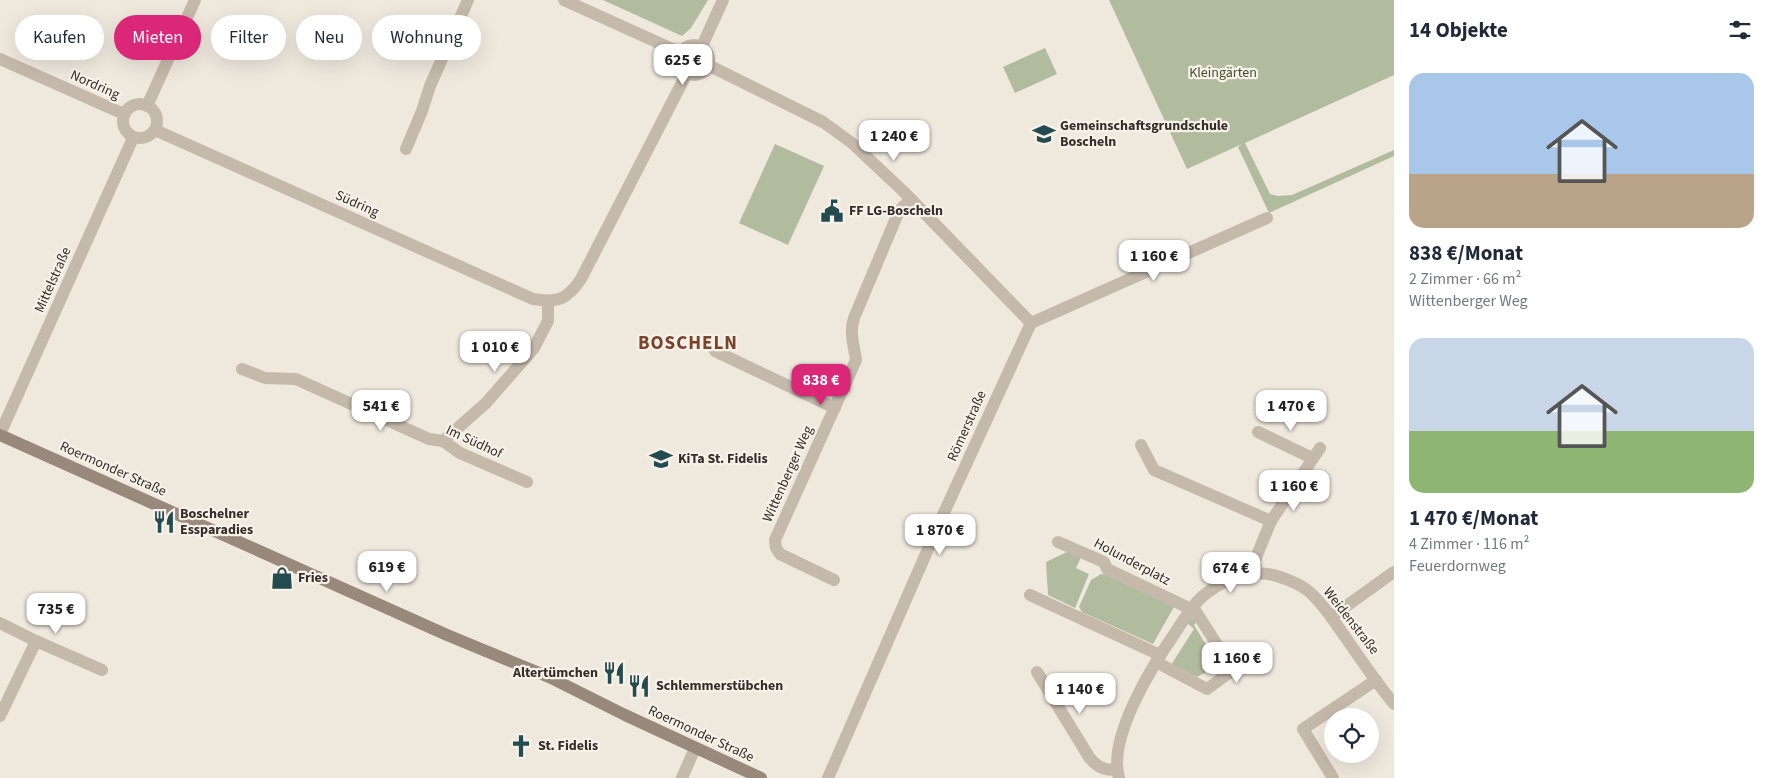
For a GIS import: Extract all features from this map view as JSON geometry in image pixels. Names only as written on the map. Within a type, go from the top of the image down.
[{"type":"main road","name":"Roermonder Straße","points":[[0,434],[447,635],[549,677],[625,715],[761,778]]},
{"type":"street","points":[[147,106],[195,0]]},
{"type":"street","points":[[406,149],[430,86],[468,0]]},
{"type":"street","points":[[564,0],[680,53]]},
{"type":"street","points":[[702,46],[723,0]]},
{"type":"street","points":[[692,44],[702,46],[709,54],[706,70],[697,75],[687,73],[680,64],[680,53],[692,44]]},
{"type":"street","name":"Nordring","points":[[0,59],[124,114]]},
{"type":"street","points":[[708,65],[823,122],[860,150],[911,199],[1031,324],[1267,218]]},
{"type":"street","points":[[442,441],[486,404],[534,348],[548,321],[548,302],[560,300],[572,292],[581,279],[687,73]]},
{"type":"street","points":[[137,104],[147,106],[155,112],[157,118],[155,130],[151,136],[133,138],[126,132],[123,126],[124,114],[131,106],[137,104]]},
{"type":"street","name":"Südring","points":[[155,130],[533,299],[548,302]]},
{"type":"street","name":"Mittelstraße","points":[[0,434],[133,138]]},
{"type":"street","name":"Wittenberger Weg","points":[[834,580],[780,554],[776,548],[776,540],[856,360],[851,336],[854,318],[899,211],[911,199]]},
{"type":"street","name":"Römerstraße","points":[[828,778],[942,517],[1031,324]]},
{"type":"street","points":[[715,351],[835,408]]},
{"type":"street","name":"Im Südhof","points":[[242,369],[265,378],[296,378],[429,439],[442,441],[460,453],[527,482]]},
{"type":"street","points":[[1256,573],[1255,560],[1270,521],[1284,503],[1316,453],[1258,432]]},
{"type":"street","points":[[1141,445],[1154,470],[1270,521]]},
{"type":"street","name":"Holunderplatz","points":[[1058,542],[1104,562],[1107,569],[1192,608]]},
{"type":"street","points":[[1331,617],[1394,572]]},
{"type":"street","name":"Weidenstraße","points":[[1037,672],[1089,757],[1097,767],[1118,774],[1124,728],[1158,658],[1192,608],[1206,593],[1224,582],[1256,573],[1278,576],[1308,590],[1331,617],[1394,704]]},
{"type":"street","points":[[1030,595],[1158,658],[1207,689],[1233,670],[1192,608]]},
{"type":"street","points":[[0,623],[102,670]]},
{"type":"street","points":[[0,716],[36,641]]},
{"type":"street","points":[[1333,778],[1303,730],[1376,680]]},
{"type":"street","points":[[682,778],[696,748]]},
{"type":"green space","points":[[603,0],[708,0],[691,28],[682,36]]},
{"type":"green space","name":"Kleingärten","points":[[1109,0],[1394,0],[1394,75],[1245,143],[1270,194],[1278,196],[1292,195],[1394,150],[1394,156],[1269,213],[1238,147],[1242,144],[1187,169]]},
{"type":"green space","points":[[1045,48],[1057,74],[1015,93],[1003,67]]},
{"type":"green space","points":[[775,144],[824,166],[788,245],[739,223]]},
{"type":"green space","points":[[1069,551],[1082,555],[1076,568],[1089,574],[1075,608],[1048,595],[1046,562]]},
{"type":"green space","points":[[1101,574],[1108,575],[1175,605],[1153,644],[1082,612],[1079,607],[1091,580]]},
{"type":"green space","points":[[1194,618],[1197,621],[1194,625],[1214,658],[1219,657],[1220,665],[1197,677],[1171,665],[1194,629],[1187,623],[1190,619]]},
{"type":"place","name":"Gemeinschaftsgrundschule Boscheln","points":[[1044,134]]},
{"type":"place","name":"FF LG-Boscheln","points":[[832,211]]},
{"type":"place","name":"KiTa St. Fidelis","points":[[661,459]]},
{"type":"place","name":"Boschelner Essparadies","points":[[164,522]]},
{"type":"place","name":"Fries","points":[[282,578]]},
{"type":"place","name":"Altertümchen","points":[[614,673]]},
{"type":"place","name":"Schlemmerstübchen","points":[[639,686]]},
{"type":"place","name":"St. Fidelis","points":[[521,746]]},
{"type":"district","name":"BOSCHELN","points":[[688,343]]}]
